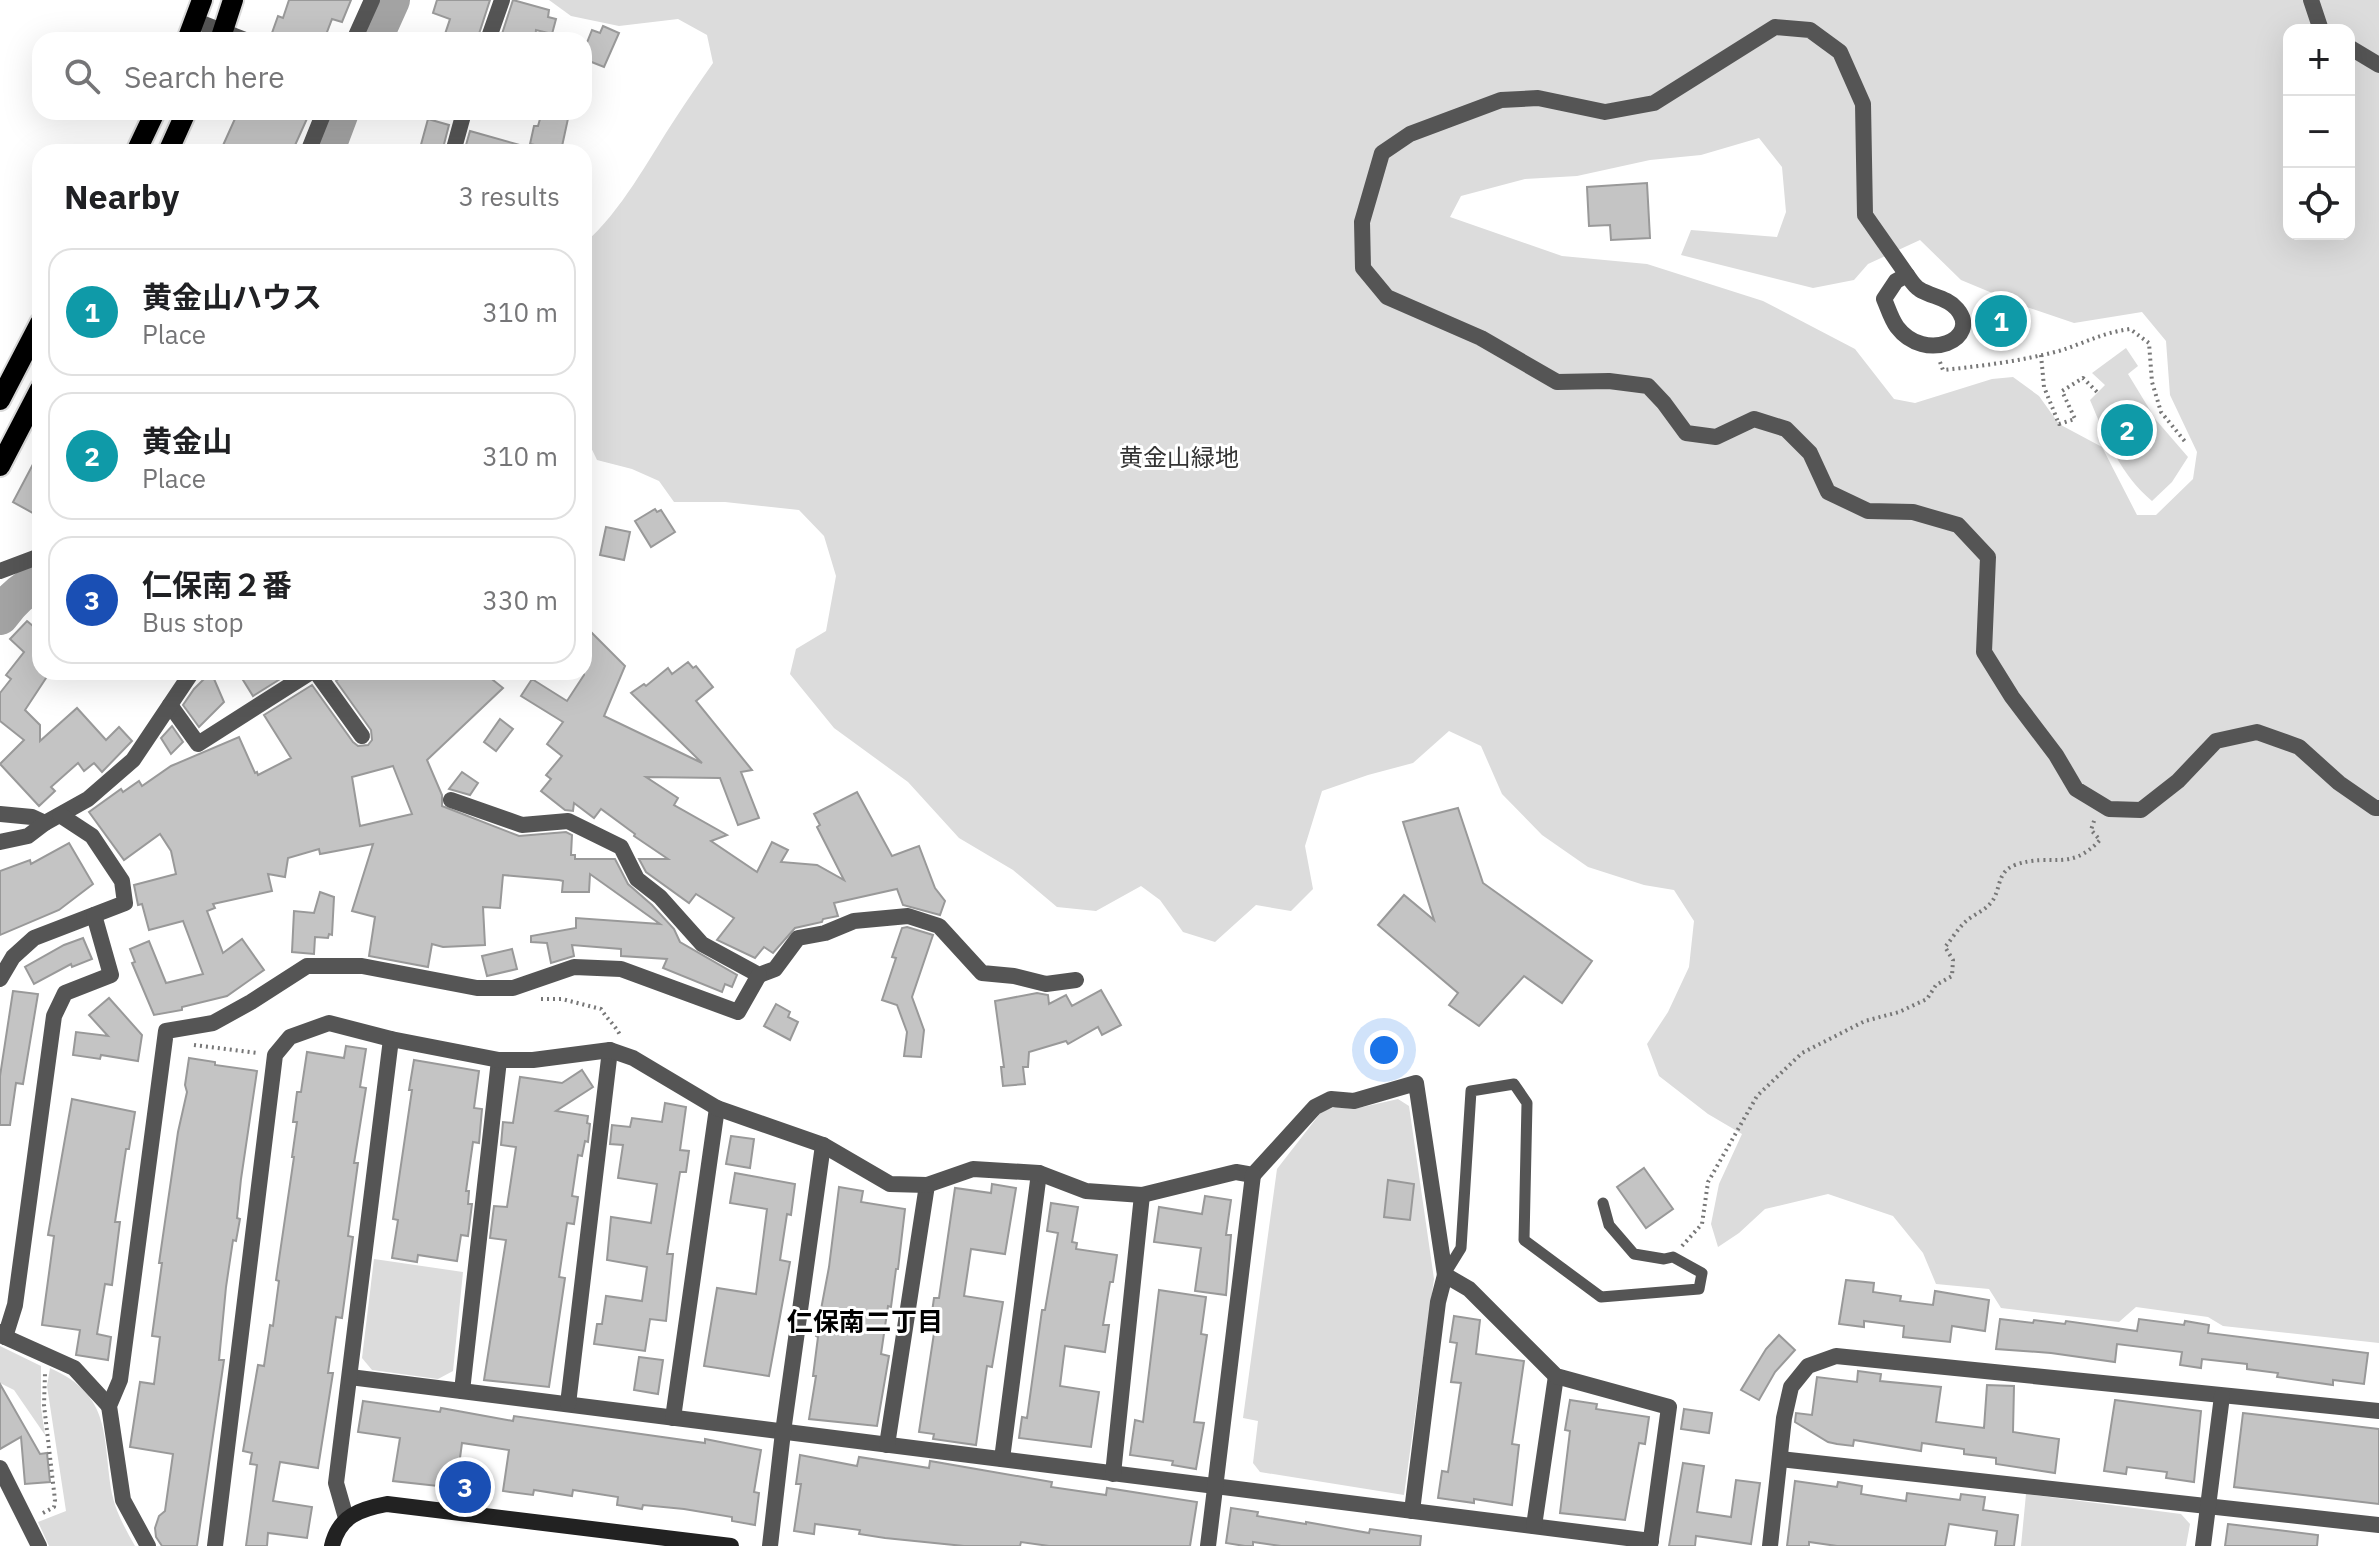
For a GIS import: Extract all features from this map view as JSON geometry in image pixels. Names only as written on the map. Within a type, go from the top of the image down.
[{"type":"main road","points":[[191,32],[202,0]]},
{"type":"main road","points":[[223,32],[233,0]]},
{"type":"main road","points":[[140,144],[151,120]]},
{"type":"main road","points":[[172,144],[182,120]]},
{"type":"main road","points":[[0,400],[32,340]]},
{"type":"main road","points":[[0,466],[7,437],[32,401]]},
{"type":"street","points":[[358,32],[372,0]]},
{"type":"street","points":[[491,32],[502,0]]},
{"type":"street","points":[[2311,0],[2319,24]]},
{"type":"street","points":[[196,21],[215,32]]},
{"type":"street","points":[[1907,275],[1896,281],[1884,299],[1898,329],[1915,340],[1937,348],[1949,344],[1958,336],[1962,324],[1958,309],[1942,298],[1918,289],[1865,215],[1863,104],[1840,52],[1810,30],[1775,27],[1654,103],[1605,112],[1538,98],[1501,100],[1410,134],[1382,153],[1362,222],[1363,268],[1387,297],[1481,338],[1557,382],[1609,381],[1648,386],[1686,433],[1716,437],[1754,419],[1786,429],[1810,453],[1828,492],[1868,511],[1913,512],[1958,525],[1988,557],[1984,652],[2076,789],[2109,809],[2141,810],[2178,781],[2216,741],[2257,732],[2299,747],[2339,783],[2379,808]]},
{"type":"street","points":[[2355,51],[2379,65]]},
{"type":"street","points":[[311,144],[321,120]]},
{"type":"street","points":[[455,144],[462,120]]},
{"type":"street","points":[[0,571],[32,559]]},
{"type":"street","points":[[0,842],[28,836],[88,799],[133,760],[187,680]]},
{"type":"street","points":[[170,705],[198,744],[301,680]]},
{"type":"street","points":[[320,680],[362,736]]},
{"type":"street","points":[[451,800],[522,825],[568,821],[621,847],[637,879],[660,897],[702,944],[759,975]]},
{"type":"street","points":[[0,814],[53,819],[92,836],[122,881],[125,903],[34,938],[13,957],[0,979]]},
{"type":"street","points":[[94,915],[111,975],[65,993],[54,1016],[15,1305],[2,1335],[74,1368],[109,1406]]},
{"type":"street","points":[[148,1546],[123,1500],[109,1406],[120,1380],[166,1031],[213,1023],[307,966],[362,966],[477,988],[513,988],[574,967],[621,969],[738,1012],[759,975],[775,969],[798,938],[825,933],[854,921],[908,916],[939,926],[982,973],[1014,976],[1046,984],[1076,980]]},
{"type":"street","points":[[215,1546],[275,1055],[290,1037],[329,1023],[391,1039],[499,1060],[533,1060],[610,1050],[633,1058],[717,1108],[823,1145],[890,1184],[927,1185],[973,1169],[1039,1173],[1086,1191],[1142,1195],[1236,1172],[1253,1175]]},
{"type":"street","points":[[346,1518],[336,1483],[391,1039]]},
{"type":"street","points":[[568,1404],[610,1050]]},
{"type":"street","points":[[462,1391],[499,1060]]},
{"type":"street","points":[[1208,1546],[1253,1175],[1315,1107],[1331,1099],[1354,1101],[1416,1083],[1445,1275],[1438,1302],[1412,1511]]},
{"type":"street","points":[[673,1418],[717,1108]]},
{"type":"street","points":[[770,1546],[823,1145]]},
{"type":"street","points":[[1002,1459],[1039,1173]]},
{"type":"street","points":[[887,1445],[927,1185]]},
{"type":"street","points":[[1113,1474],[1142,1195]]},
{"type":"street","points":[[350,1377],[1651,1543],[1669,1407],[1556,1376],[1469,1289],[1445,1275]]},
{"type":"street","points":[[1770,1546],[1784,1418],[1791,1387],[1808,1366],[1836,1356],[2379,1411]]},
{"type":"street","points":[[1534,1526],[1556,1376]]},
{"type":"street","points":[[2203,1546],[2222,1396]]},
{"type":"street","points":[[1780,1459],[2379,1525]]},
{"type":"street","points":[[0,1468],[39,1546]]},
{"type":"street","points":[[332,1546],[335,1534],[346,1518],[362,1509],[387,1504],[731,1546]]},
{"type":"lane","points":[[1445,1275],[1461,1248],[1471,1091],[1514,1084],[1527,1103],[1524,1240],[1601,1297],[1699,1289],[1702,1273],[1673,1257],[1664,1259],[1634,1254],[1609,1225],[1603,1203]]},
{"type":"path","points":[[1937,348],[1943,370],[1987,366],[2063,349],[2103,333],[2130,329],[2149,343],[2152,382],[2161,412],[2187,444]]},
{"type":"path","points":[[2041,355],[2044,387],[2059,424],[2075,419],[2062,391],[2083,378],[2097,392]]},
{"type":"path","points":[[1673,1257],[1702,1224],[1708,1182],[1757,1096],[1802,1053],[1865,1021],[1899,1012],[1927,999],[1936,985],[1952,976],[1953,960],[1945,947],[1966,921],[1992,902],[1999,877],[2012,866],[2043,860],[2075,860],[2091,849],[2100,840],[2091,830],[2100,803]]},
{"type":"path","points":[[513,988],[526,998],[562,999],[601,1009],[633,1058]]},
{"type":"path","points":[[166,1031],[182,1044],[275,1055]]},
{"type":"path","points":[[37,1517],[54,1507],[55,1500],[44,1405],[46,1369]]},
{"type":"green space","name":"黄金山緑地","points":[[549,0],[2379,0],[2379,1343],[2223,1326],[2208,1317],[2136,1307],[2119,1322],[2001,1308],[1989,1289],[1936,1284],[1923,1253],[1893,1216],[1828,1194],[1765,1209],[1718,1247],[1711,1224],[1719,1184],[1742,1134],[1708,1114],[1659,1076],[1647,1044],[1668,1012],[1689,967],[1694,921],[1674,890],[1644,885],[1588,867],[1542,835],[1502,794],[1481,746],[1449,731],[1413,763],[1322,791],[1305,846],[1313,889],[1291,911],[1256,905],[1215,942],[1183,932],[1160,900],[1141,886],[1096,911],[1057,907],[1013,870],[959,838],[908,782],[834,728],[790,674],[796,649],[826,631],[836,576],[824,536],[799,510],[725,502],[674,502],[659,481],[632,469],[597,460],[592,450],[592,236],[622,201],[713,63],[707,35],[678,19],[619,26],[571,16]],"holes":[[[1759,138],[1782,167],[1786,212],[1777,237],[1691,230],[1681,255],[1813,288],[1854,280],[1868,264],[1920,240],[1961,280],[2074,323],[2142,312],[2166,341],[2170,395],[2197,452],[2193,479],[2156,515],[2137,515],[2102,447],[2059,424],[2039,396],[2013,377],[1992,379],[1915,403],[1894,399],[1855,349],[1763,301],[1647,264],[1562,256],[1450,217],[1461,196],[1525,179],[1577,176],[1650,160],[1701,155]]]},
{"type":"green space","points":[[2126,348],[2138,366],[2128,374],[2156,420],[2188,457],[2172,482],[2152,501],[2123,467],[2108,442],[2090,400],[2105,385],[2092,373]]},
{"type":"green space","points":[[1398,1099],[1409,1106],[1434,1279],[1404,1495],[1260,1472],[1253,1463],[1258,1421],[1243,1418],[1277,1169],[1322,1111],[1336,1107],[1354,1109]]},
{"type":"green space","points":[[374,1259],[463,1272],[453,1371],[438,1379],[372,1370],[362,1358]]},
{"type":"green space","points":[[0,1346],[41,1366],[41,1408],[45,1435],[14,1390],[0,1383]]},
{"type":"green space","points":[[50,1368],[85,1391],[95,1405],[105,1436],[114,1501],[135,1546],[49,1546],[38,1522],[66,1511],[47,1386]]},
{"type":"green space","points":[[2026,1494],[2181,1514],[2190,1524],[2186,1546],[2021,1546]]},
{"type":"building","points":[[289,0],[351,0],[342,22],[332,19],[327,32],[272,32],[278,16],[283,18]]},
{"type":"building","points":[[437,0],[490,0],[480,32],[446,32],[450,19],[433,13]]},
{"type":"building","points":[[513,0],[549,10],[548,17],[556,19],[553,32],[503,32]]},
{"type":"building","points":[[603,26],[619,33],[604,67],[592,62],[591,32],[592,30],[600,33]]},
{"type":"building","points":[[234,120],[306,120],[296,144],[224,144]]},
{"type":"building","points":[[428,120],[449,125],[444,144],[421,144]]},
{"type":"building","points":[[540,120],[568,120],[563,144],[530,144],[534,126],[538,126]]},
{"type":"building","points":[[470,131],[516,144],[466,144]]},
{"type":"building","points":[[1647,183],[1650,238],[1611,240],[1610,225],[1589,226],[1587,187]]},
{"type":"building","points":[[1996,305],[2012,308],[2006,336],[1991,333]]},
{"type":"building","points":[[32,466],[32,513],[13,502]]},
{"type":"building","points":[[655,509],[657,512],[661,510],[675,532],[651,547],[635,521]]},
{"type":"building","points":[[606,527],[630,532],[624,560],[600,555]]},
{"type":"building","points":[[27,621],[32,625],[32,680],[45,680],[25,710],[40,725],[40,741],[77,708],[106,740],[119,727],[132,741],[102,772],[94,763],[84,771],[78,763],[51,787],[55,791],[39,806],[0,764],[24,740],[0,721],[0,693],[11,679],[6,675],[24,652],[10,639]]},
{"type":"building","points":[[592,633],[625,666],[604,716],[702,763],[631,693],[644,684],[646,686],[668,668],[672,674],[688,662],[693,668],[696,666],[713,687],[696,701],[752,770],[741,772],[759,818],[738,825],[720,778],[646,777],[678,798],[674,805],[727,835],[711,841],[757,872],[772,842],[788,850],[781,862],[817,865],[844,880],[817,827],[820,825],[814,814],[857,792],[892,856],[919,846],[935,888],[945,901],[940,915],[903,905],[897,889],[834,903],[838,916],[795,928],[773,953],[764,947],[755,958],[717,940],[734,918],[696,894],[689,903],[646,872],[639,859],[668,859],[601,809],[594,818],[574,803],[573,811],[565,810],[541,791],[551,779],[546,775],[562,756],[547,744],[563,722],[521,696],[534,680],[567,701],[581,680],[592,680]]},
{"type":"building","points":[[203,680],[214,680],[224,702],[199,727],[183,705]]},
{"type":"building","points":[[243,680],[279,680],[253,696]]},
{"type":"building","points":[[337,680],[493,680],[503,688],[427,760],[442,795],[442,806],[519,836],[566,832],[572,835],[571,855],[575,855],[575,859],[615,859],[628,884],[674,929],[680,942],[737,975],[732,987],[725,984],[722,992],[663,968],[667,959],[621,956],[621,949],[572,945],[574,956],[551,963],[547,943],[531,942],[531,936],[576,928],[576,918],[660,924],[590,874],[589,892],[562,892],[563,881],[559,880],[503,875],[500,908],[483,907],[485,945],[443,947],[432,944],[428,967],[369,956],[375,917],[352,911],[373,844],[320,854],[319,849],[288,858],[285,877],[268,874],[272,891],[213,904],[215,908],[207,911],[223,953],[242,939],[264,970],[227,996],[154,1015],[132,963],[135,962],[130,949],[149,941],[166,983],[203,974],[183,921],[149,930],[142,904],[138,905],[134,885],[176,874],[171,851],[160,834],[124,860],[89,812],[121,789],[123,792],[139,781],[142,786],[171,766],[239,737],[258,775],[291,758],[264,715],[312,685],[358,746],[368,745],[372,740],[371,730]],"holes":[[[393,766],[412,814],[360,826],[352,777]]]},
{"type":"building","points":[[500,719],[513,729],[496,751],[484,742]]},
{"type":"building","points":[[172,726],[183,742],[171,754],[161,738]]},
{"type":"building","points":[[462,772],[478,783],[470,795],[449,789]]},
{"type":"building","points":[[1458,808],[1483,883],[1592,961],[1562,1003],[1524,976],[1479,1026],[1449,1005],[1458,993],[1378,925],[1404,895],[1434,920],[1403,822]]},
{"type":"building","points":[[69,843],[93,884],[59,910],[0,935],[0,871],[30,860],[31,864]]},
{"type":"building","points":[[320,892],[334,897],[332,935],[329,934],[328,938],[315,937],[314,954],[292,952],[294,911],[314,913]]},
{"type":"building","points":[[902,928],[933,935],[912,997],[924,1030],[921,1057],[904,1056],[907,1032],[897,1005],[882,1000],[896,958],[892,957]]},
{"type":"building","points":[[83,938],[92,959],[72,967],[71,964],[34,984],[25,967]]},
{"type":"building","points":[[512,949],[517,969],[487,976],[482,956]]},
{"type":"building","points":[[1101,990],[1121,1025],[1102,1035],[1098,1027],[1068,1044],[1066,1041],[1029,1052],[1028,1067],[1023,1067],[1025,1084],[1003,1086],[1001,1067],[1004,1067],[995,1001],[1037,993],[1048,995],[1049,1004],[1066,995],[1072,1006]]},
{"type":"building","points":[[13,991],[38,994],[23,1084],[16,1083],[10,1125],[0,1125],[0,1076]]},
{"type":"building","points":[[109,998],[142,1035],[138,1061],[101,1055],[100,1059],[73,1055],[76,1032],[108,1036],[89,1015]]},
{"type":"building","points":[[776,1004],[790,1012],[788,1017],[798,1022],[790,1040],[764,1026]]},
{"type":"building","points":[[346,1046],[366,1049],[360,1087],[366,1088],[354,1163],[358,1163],[348,1236],[353,1237],[342,1318],[336,1317],[328,1373],[333,1373],[318,1468],[280,1462],[273,1501],[312,1507],[307,1538],[268,1533],[267,1546],[246,1546],[257,1465],[250,1464],[252,1453],[243,1451],[258,1365],[264,1366],[270,1325],[273,1326],[279,1281],[276,1280],[294,1157],[297,1122],[293,1122],[297,1092],[301,1092],[307,1052],[344,1058]]},
{"type":"building","points":[[189,1058],[257,1071],[241,1179],[237,1218],[240,1219],[236,1241],[233,1240],[226,1287],[219,1360],[224,1360],[197,1546],[162,1546],[155,1528],[159,1516],[165,1511],[173,1454],[130,1447],[140,1382],[154,1384],[160,1337],[152,1336],[162,1263],[159,1263],[178,1132],[187,1092],[185,1085]]},
{"type":"building","points":[[414,1060],[479,1071],[474,1108],[482,1109],[479,1143],[473,1142],[466,1191],[469,1191],[468,1204],[472,1204],[468,1236],[461,1235],[457,1261],[418,1255],[417,1262],[392,1258],[398,1220],[393,1219]]},
{"type":"building","points":[[582,1070],[593,1087],[556,1111],[588,1116],[587,1123],[590,1124],[588,1142],[585,1141],[582,1156],[578,1155],[572,1196],[578,1197],[574,1224],[567,1223],[559,1277],[565,1278],[549,1387],[484,1380],[506,1240],[490,1238],[494,1206],[507,1207],[516,1147],[501,1145],[503,1122],[513,1123],[520,1077],[562,1083]]},
{"type":"building","points":[[72,1099],[135,1112],[115,1222],[120,1222],[112,1285],[105,1284],[97,1334],[111,1337],[108,1360],[76,1355],[80,1330],[42,1325],[54,1236],[48,1235]]},
{"type":"building","points":[[665,1103],[686,1107],[680,1150],[689,1151],[686,1172],[680,1172],[667,1254],[673,1254],[666,1321],[650,1319],[645,1351],[594,1344],[597,1324],[602,1324],[606,1296],[642,1301],[647,1267],[607,1260],[611,1217],[651,1223],[657,1184],[618,1178],[623,1145],[610,1144],[612,1125],[630,1127],[632,1118],[662,1122]]},
{"type":"building","points":[[731,1136],[754,1139],[750,1168],[726,1164]]},
{"type":"building","points":[[1644,1168],[1673,1209],[1646,1228],[1617,1187]]},
{"type":"building","points":[[735,1173],[795,1184],[780,1260],[790,1262],[769,1376],[704,1366],[717,1288],[756,1294],[767,1209],[730,1203]]},
{"type":"building","points":[[1388,1180],[1414,1184],[1410,1220],[1384,1217]]},
{"type":"building","points":[[992,1184],[1016,1188],[1005,1254],[971,1249],[964,1296],[1003,1302],[992,1367],[987,1366],[976,1445],[933,1439],[934,1434],[919,1432],[936,1320],[931,1319],[934,1298],[939,1298],[955,1188],[991,1193]]},
{"type":"building","points":[[839,1187],[863,1191],[861,1202],[905,1209],[898,1269],[891,1307],[888,1306],[881,1354],[889,1356],[877,1426],[809,1419],[816,1376],[813,1376],[816,1336]]},
{"type":"building","points":[[1205,1196],[1231,1200],[1226,1235],[1231,1235],[1226,1295],[1195,1291],[1201,1248],[1154,1242],[1159,1207],[1202,1214]]},
{"type":"building","points":[[1051,1203],[1078,1207],[1072,1242],[1077,1243],[1076,1249],[1117,1255],[1103,1325],[1109,1325],[1105,1352],[1065,1346],[1060,1386],[1099,1392],[1091,1447],[1019,1438],[1022,1417],[1027,1418],[1042,1310],[1045,1310],[1058,1233],[1047,1231]]},
{"type":"building","points":[[1846,1280],[1874,1283],[1873,1292],[1901,1296],[1900,1301],[1933,1305],[1935,1291],[1989,1300],[1985,1331],[1952,1326],[1950,1342],[1903,1337],[1904,1326],[1864,1321],[1864,1327],[1839,1324]]},
{"type":"building","points":[[1159,1290],[1206,1297],[1201,1334],[1207,1335],[1194,1422],[1204,1423],[1196,1469],[1172,1465],[1173,1461],[1130,1455],[1135,1420],[1143,1422]]},
{"type":"building","points":[[1454,1316],[1480,1320],[1476,1354],[1524,1361],[1512,1444],[1519,1445],[1512,1505],[1438,1498],[1442,1471],[1448,1472],[1461,1383],[1451,1382],[1457,1343],[1450,1342]]},
{"type":"building","points":[[2000,1319],[2065,1324],[2066,1321],[2137,1331],[2139,1319],[2184,1325],[2185,1321],[2209,1325],[2208,1333],[2368,1353],[2364,1384],[2333,1380],[2333,1385],[2277,1377],[2278,1373],[2247,1369],[2247,1364],[2202,1359],[2201,1368],[2180,1365],[2182,1352],[2117,1344],[2115,1362],[1996,1349]]},
{"type":"building","points":[[1779,1335],[1795,1350],[1775,1372],[1759,1400],[1741,1390],[1766,1349]]},
{"type":"building","points":[[639,1357],[663,1360],[658,1394],[634,1390]]},
{"type":"building","points":[[1858,1371],[1881,1374],[1880,1381],[1941,1387],[1936,1422],[1984,1428],[1987,1385],[2014,1386],[2013,1432],[2059,1439],[2055,1473],[1996,1464],[1996,1458],[1964,1454],[1964,1449],[1922,1443],[1921,1451],[1854,1440],[1853,1446],[1837,1444],[1828,1442],[1795,1422],[1796,1413],[1812,1415],[1817,1377],[1857,1382]]},
{"type":"building","points":[[0,1384],[40,1454],[47,1453],[50,1482],[25,1484],[21,1437],[0,1449]]},
{"type":"building","points":[[1570,1400],[1597,1404],[1596,1409],[1649,1417],[1645,1444],[1639,1443],[1625,1520],[1560,1513],[1570,1431],[1565,1430]]},
{"type":"building","points":[[2115,1400],[2201,1411],[2194,1482],[2166,1478],[2167,1472],[2127,1467],[2126,1474],[2104,1471]]},
{"type":"building","points":[[363,1401],[440,1412],[441,1408],[513,1421],[514,1416],[705,1443],[705,1439],[761,1450],[754,1492],[759,1493],[755,1525],[732,1521],[732,1517],[684,1509],[643,1505],[642,1509],[617,1505],[618,1497],[573,1490],[572,1496],[534,1490],[533,1495],[503,1491],[509,1450],[462,1443],[456,1488],[393,1481],[400,1438],[358,1432]]},
{"type":"building","points":[[1684,1409],[1712,1413],[1709,1433],[1681,1429]]},
{"type":"building","points":[[2243,1413],[2379,1429],[2379,1504],[2234,1487]]},
{"type":"building","points":[[800,1455],[857,1466],[859,1457],[929,1468],[930,1461],[1052,1482],[1051,1487],[1106,1495],[1107,1488],[1197,1502],[1190,1546],[1049,1546],[1021,1542],[1020,1546],[964,1546],[885,1538],[859,1534],[860,1530],[815,1524],[814,1534],[794,1531],[801,1484],[796,1484]]},
{"type":"building","points":[[1683,1463],[1704,1466],[1697,1512],[1731,1517],[1736,1480],[1760,1483],[1751,1544],[1696,1536],[1695,1546],[1669,1546]]},
{"type":"building","points":[[1795,1481],[1837,1487],[1838,1482],[1862,1486],[1861,1494],[1906,1501],[1907,1493],[1960,1500],[1961,1494],[1985,1497],[1983,1510],[2018,1515],[2014,1546],[1995,1546],[1997,1531],[1949,1524],[1945,1546],[1837,1546],[1809,1542],[1809,1546],[1787,1546]]},
{"type":"building","points":[[1231,1508],[1306,1524],[1369,1533],[1370,1529],[1421,1536],[1420,1546],[1281,1546],[1253,1542],[1253,1546],[1245,1546],[1226,1543]]},
{"type":"building","points":[[2228,1524],[2318,1535],[2317,1546],[2225,1546]]},
{"type":"waterway","points":[[377,32],[391,0]]},
{"type":"waterway","points":[[328,144],[337,120]]},
{"type":"waterway","points":[[0,616],[32,586]]},
{"type":"place","name":"黄金山ハウス","points":[[2001,321]]},
{"type":"place","name":"黄金山","points":[[2127,430]]},
{"type":"place","name":"仁保南２番","points":[[465,1487]]},
{"type":"district","name":"仁保南二丁目","points":[[865,1322]]}]
